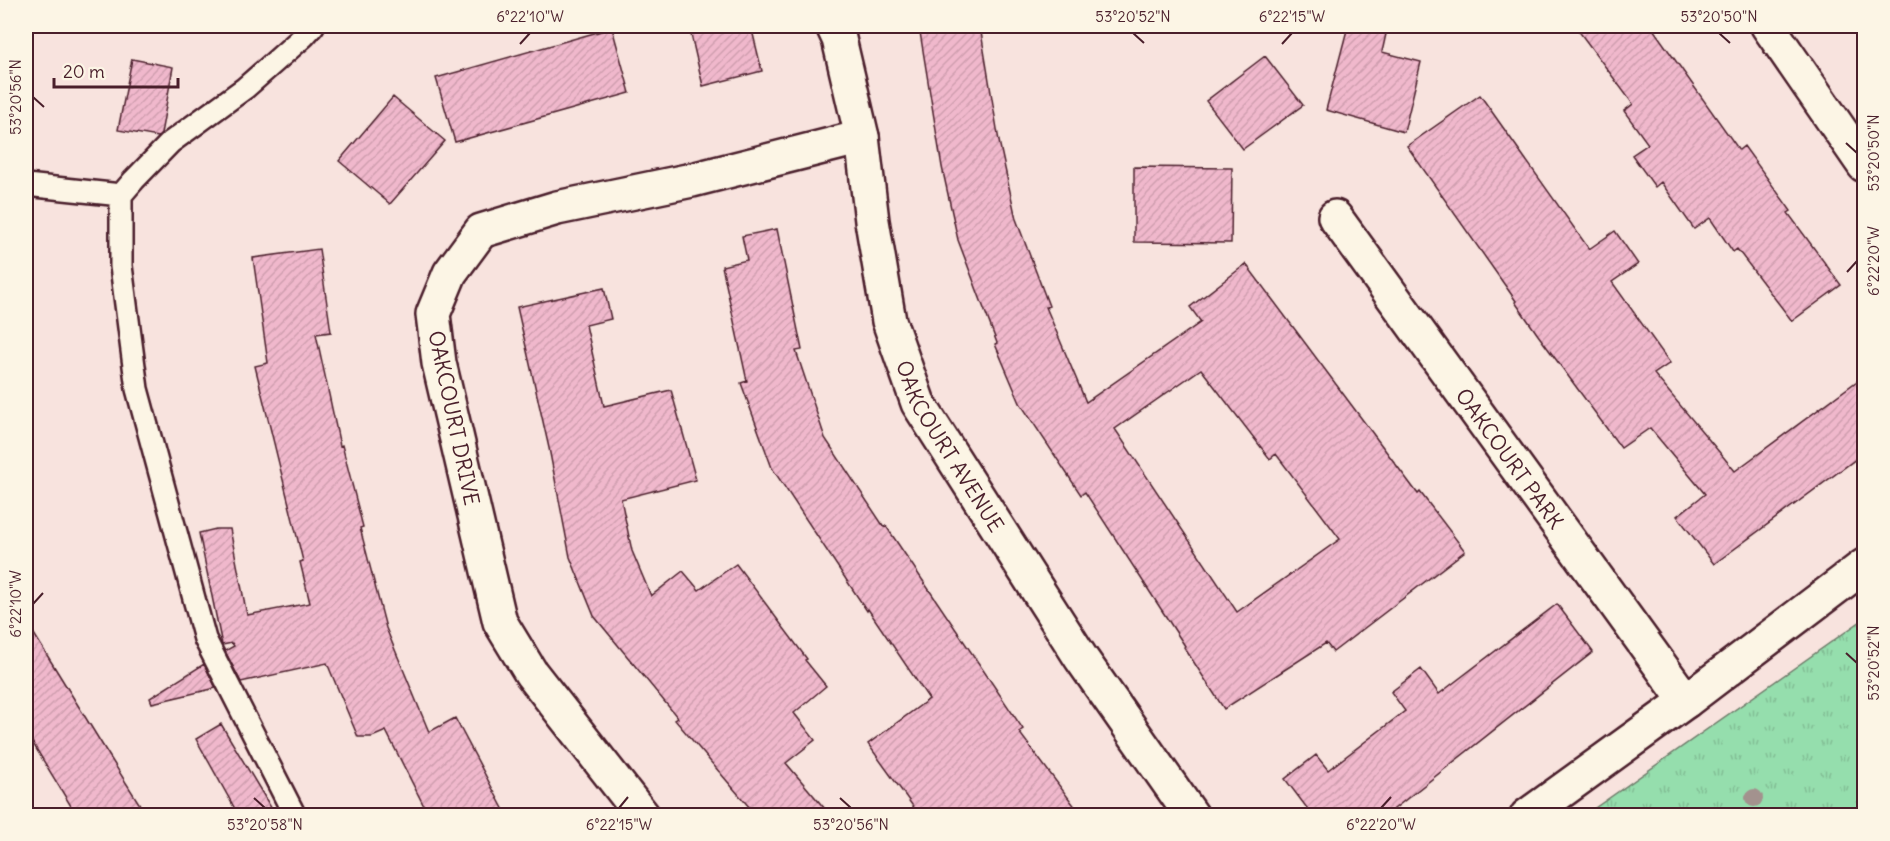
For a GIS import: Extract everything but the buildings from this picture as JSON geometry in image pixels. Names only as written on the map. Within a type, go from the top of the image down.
[{"type":"street","name":"OAKCOURT AVENUE","points":[[833,26],[839,39],[862,137],[872,221],[889,321],[918,403],[1081,658],[1192,816]]},
{"type":"street","points":[[1768,26],[1864,165]]},
{"type":"street","name":"OAKCOURT DRIVE","points":[[643,816],[531,673],[500,622],[439,363],[433,314],[450,273],[481,231],[557,208],[692,180],[862,137]]},
{"type":"street","name":"OAKCOURT PARK","points":[[1335,217],[1686,701]]},
{"type":"street","points":[[1527,816],[1686,701],[1864,566]]},
{"type":"lane","points":[[295,816],[205,639],[137,389],[121,266],[121,195],[171,142],[244,88],[313,26]]},
{"type":"lane","points":[[26,185],[121,195]]},
{"type":"green space","points":[[1864,619],[1864,815],[1585,815]]}]
